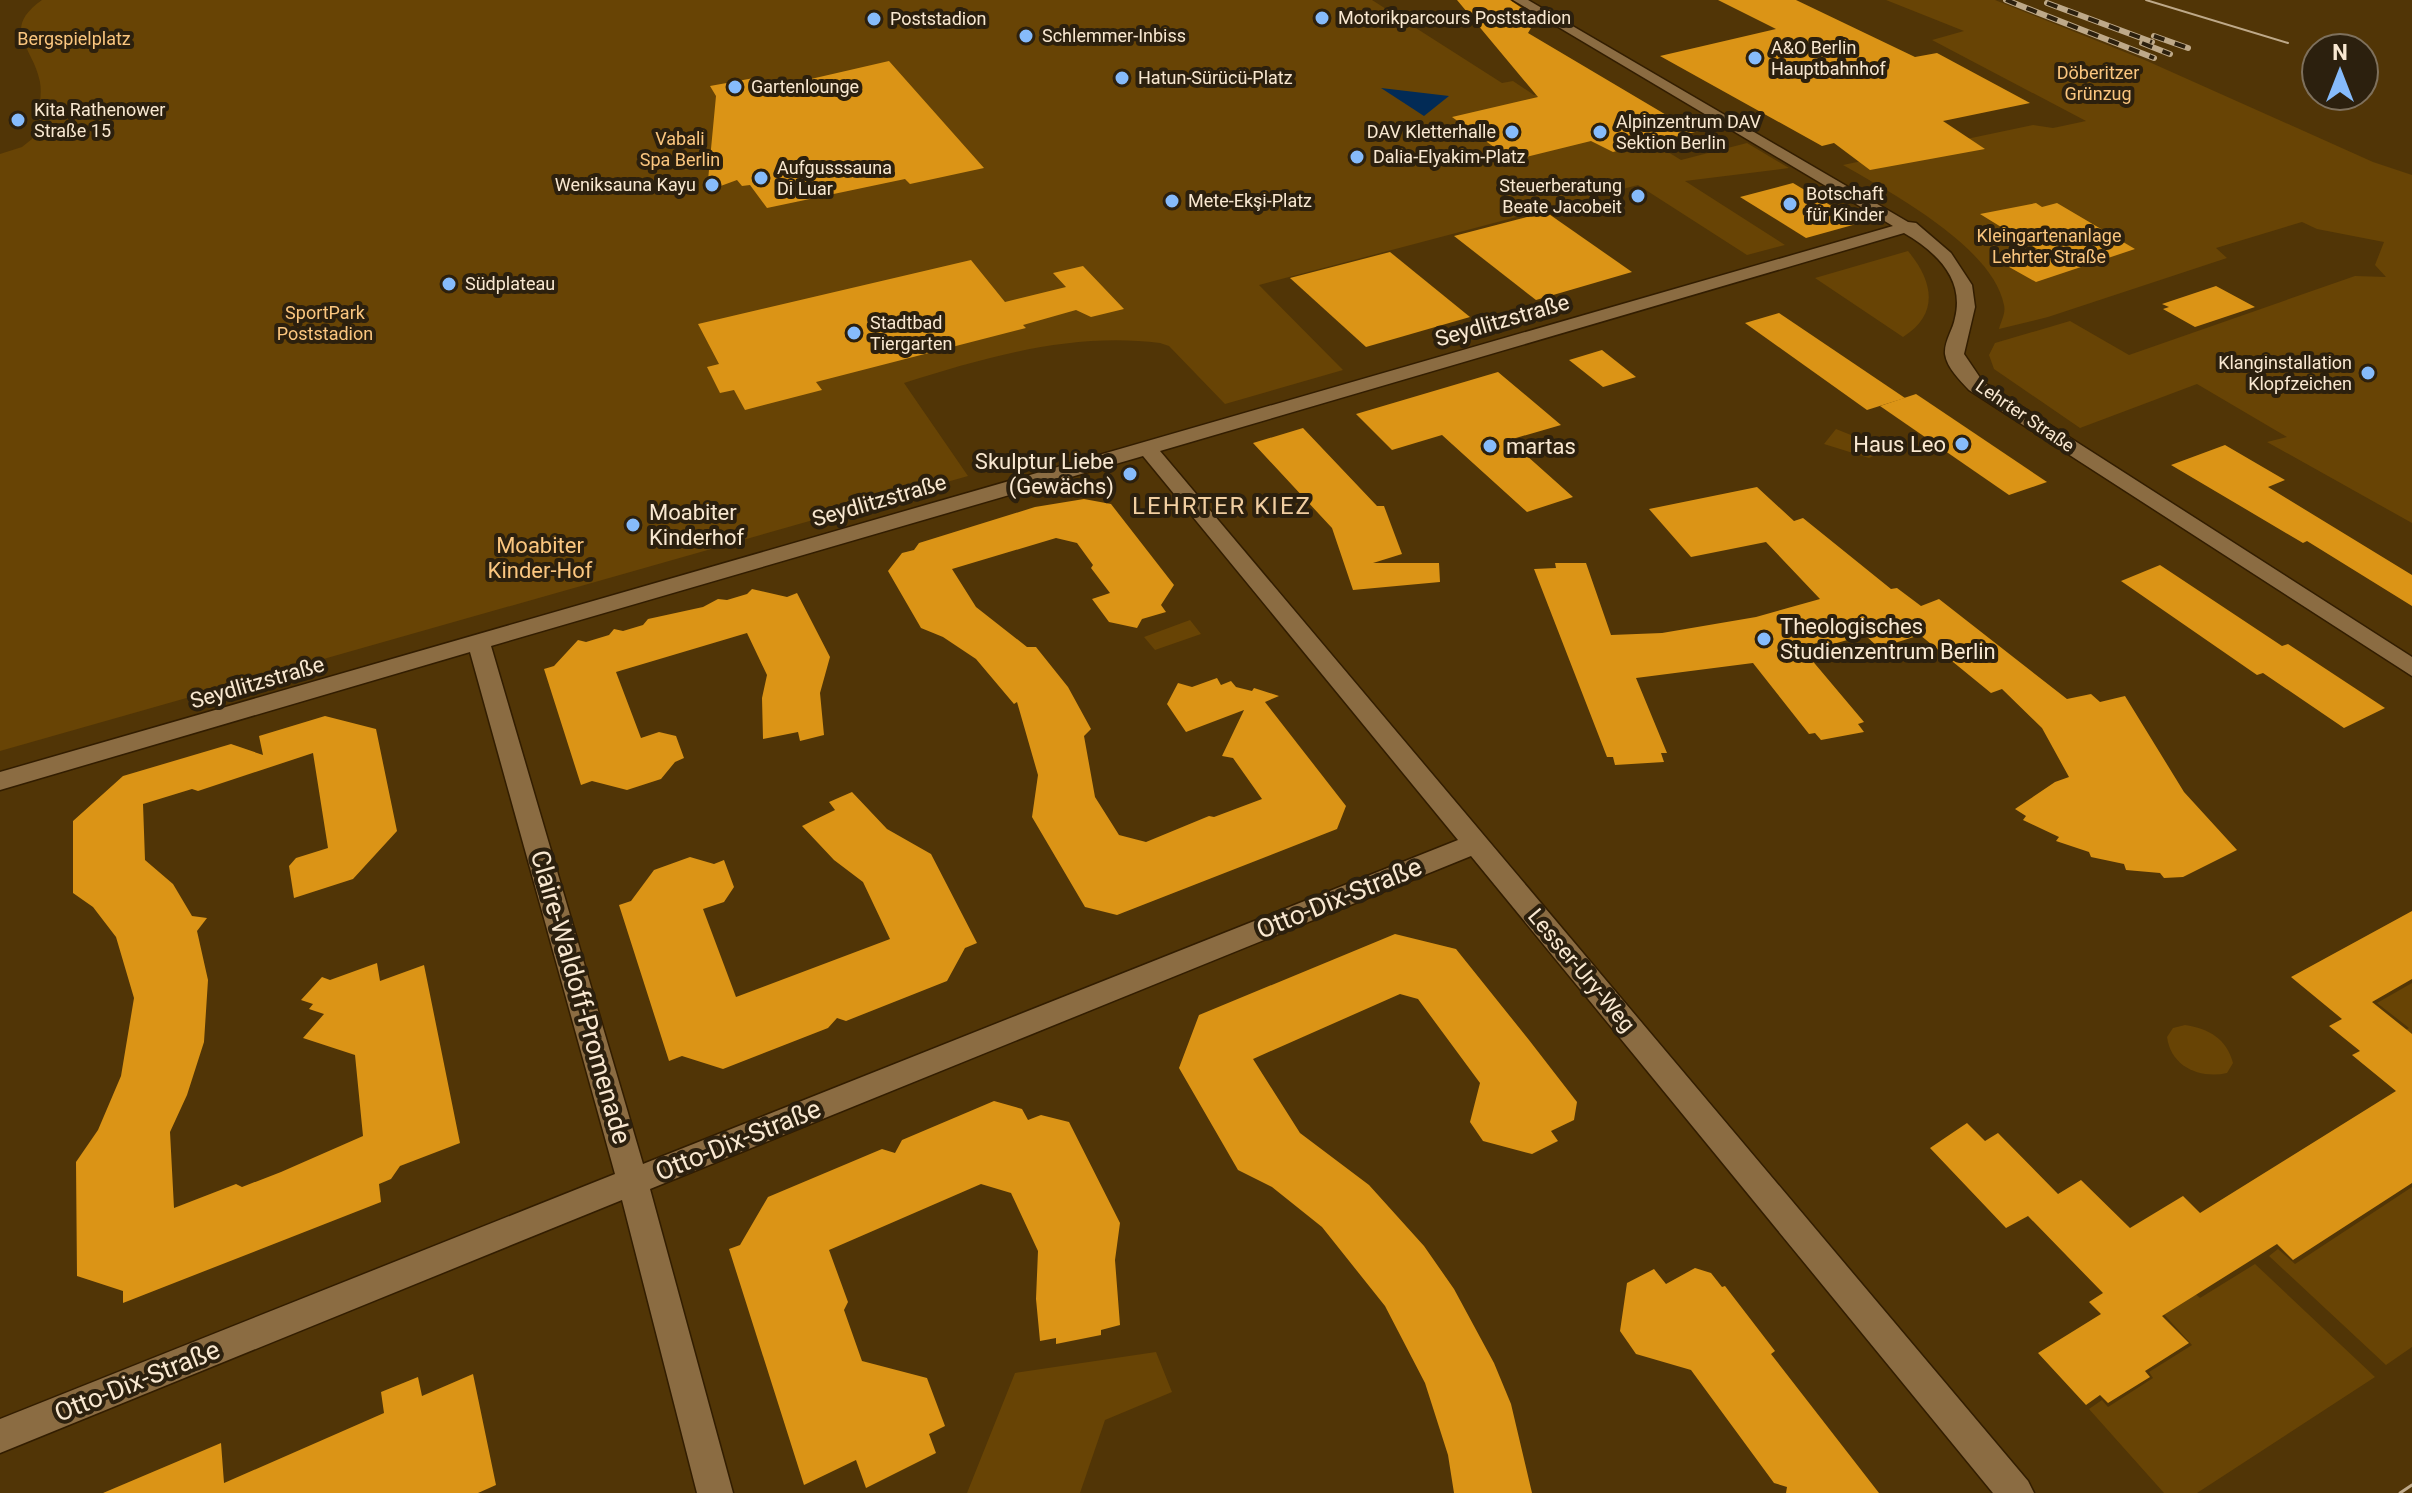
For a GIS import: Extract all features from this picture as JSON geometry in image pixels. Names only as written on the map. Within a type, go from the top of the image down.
[{"type":"street","name":"Lehrter Straße","points":[[1519,0],[1910,226],[1943,253],[1966,287],[1965,315],[1954,351],[1960,369],[1976,386],[2412,668]]},
{"type":"street","name":"Seydlitzstraße","points":[[0,781],[1910,226]]},
{"type":"street","name":"Lesser-Ury-Weg","points":[[1147,448],[2016,1493]]},
{"type":"street","name":"Claire-Waldoff-Promenade","points":[[478,642],[633,1182],[715,1493]]},
{"type":"street","name":"Otto-Dix-Straße","points":[[0,1436],[1476,843]]},
{"type":"green space","name":"SportPark Poststadion","points":[[42,0],[1372,0],[1502,83],[1513,81],[1534,95],[1564,88],[1681,160],[1747,143],[1789,168],[1685,181],[1785,245],[1747,255],[1638,185],[1259,285],[1343,370],[1225,404],[1169,346],[1160,343],[1127,340],[1062,344],[967,364],[904,383],[968,476],[0,751],[0,154],[22,147],[32,139],[41,89],[21,30],[23,20]]},
{"type":"green space","points":[[1886,0],[1995,0],[2147,61],[2373,162],[2412,175],[2412,523],[2267,442],[2287,437],[2197,384],[2080,428],[1994,369],[1989,355],[1995,343],[2070,321],[2129,355],[2355,276],[2386,277],[2375,265],[2384,242],[2317,229],[2302,222],[2216,248],[2227,258],[2048,317],[1999,329],[2004,305],[1996,283],[1981,262],[1937,223],[1843,165],[2033,125],[2053,128],[2086,121],[1932,40],[1964,31]]},
{"type":"green space","points":[[1908,251],[1923,274],[1929,297],[1923,318],[1903,337],[1815,278]]},
{"type":"green space","points":[[1836,429],[1866,441],[1878,454],[1869,458],[1824,444]]},
{"type":"green space","points":[[1190,620],[1201,634],[1155,650],[1144,637]]},
{"type":"green space","points":[[2412,983],[2412,1044],[2400,1034],[2409,1028],[2377,1003]]},
{"type":"green space","points":[[2185,1025],[2209,1032],[2221,1041],[2233,1063],[2227,1073],[2197,1072],[2174,1056],[2167,1037],[2173,1028]]},
{"type":"green space","points":[[2412,1187],[2412,1347],[2386,1365],[2269,1256],[2278,1249],[2295,1264]]},
{"type":"green space","points":[[2255,1264],[2375,1377],[2197,1493],[2164,1493],[2089,1409],[2102,1400],[2108,1407],[2153,1378],[2149,1372],[2192,1345],[2160,1310],[2191,1290],[2200,1298]]},
{"type":"green space","points":[[1156,1352],[1172,1392],[1105,1420],[1080,1493],[967,1493],[1015,1373]]},
{"type":"water","points":[[1381,88],[1449,96],[1424,116]]},
{"type":"building","points":[[1457,0],[1510,0],[1537,18],[1528,33],[1695,132],[1613,152],[1591,141],[1514,160],[1508,157],[1452,117],[1538,97]]},
{"type":"building","points":[[1718,0],[1796,0],[1915,57],[1937,53],[2030,103],[1943,121],[1985,149],[1870,170],[1834,143],[1822,146],[1660,56],[1776,29]]},
{"type":"building","points":[[889,61],[984,168],[910,184],[905,179],[767,208],[750,185],[742,186],[737,180],[707,191],[716,96],[710,86],[754,78],[763,90]]},
{"type":"building","name":"Botschaft für Kinder","points":[[1793,183],[1860,223],[1806,238],[1740,197]]},
{"type":"building","points":[[2036,203],[2042,207],[2057,203],[2135,249],[2036,282],[2002,263],[2037,249],[1980,214]]},
{"type":"building","points":[[1546,212],[1632,272],[1536,300],[1454,236]]},
{"type":"building","points":[[1390,252],[1470,317],[1366,347],[1290,278]]},
{"type":"building","name":"Stadtbad Tiergarten","points":[[971,260],[1005,302],[1066,287],[1053,273],[1083,266],[1124,309],[1091,317],[1076,310],[1023,325],[1026,328],[816,382],[822,390],[745,410],[734,390],[720,393],[707,367],[719,364],[698,324]]},
{"type":"building","points":[[2216,286],[2255,307],[2195,327],[2163,309],[2169,307],[2162,304]]},
{"type":"building","points":[[1779,313],[1905,398],[1867,410],[1745,323]]},
{"type":"building","points":[[1602,350],[1636,377],[1603,387],[1569,360]]},
{"type":"building","points":[[1498,372],[1561,425],[1509,440],[1573,497],[1527,512],[1442,435],[1392,450],[1356,414]]},
{"type":"building","name":"Haus Leo","points":[[1916,394],[2047,482],[2009,495],[1880,406]]},
{"type":"building","points":[[1303,428],[1377,506],[1384,506],[1402,554],[1373,563],[1439,563],[1440,582],[1353,590],[1332,528],[1253,443]]},
{"type":"building","points":[[2225,445],[2285,480],[2268,487],[2412,575],[2412,606],[2307,541],[2303,543],[2171,465]]},
{"type":"building","points":[[1757,487],[1794,521],[1803,518],[1891,589],[1897,588],[1921,606],[1939,599],[2067,699],[2091,694],[2100,702],[2125,696],[2184,792],[2237,850],[2183,877],[2164,878],[2160,873],[2126,870],[2124,864],[2091,857],[2089,852],[2056,841],[2059,837],[2023,820],[2026,816],[2015,809],[2055,782],[2069,777],[2042,728],[2002,689],[1991,693],[1920,635],[1879,648],[1865,635],[1805,652],[1864,722],[1858,724],[1864,732],[1821,740],[1815,733],[1809,734],[1753,663],[1636,678],[1667,753],[1661,753],[1664,762],[1615,765],[1613,757],[1607,757],[1534,569],[1556,568],[1555,563],[1586,563],[1611,635],[1662,633],[1756,617],[1820,599],[1766,542],[1691,557],[1649,509]]},
{"type":"building","points":[[1084,499],[1111,504],[1174,585],[1161,605],[1166,612],[1142,619],[1137,628],[1109,622],[1092,599],[1110,593],[1091,568],[1093,565],[1077,543],[1056,538],[952,569],[976,607],[1027,647],[1036,647],[1068,687],[1091,729],[1084,736],[1095,797],[1119,835],[1146,842],[1209,816],[1214,817],[1262,799],[1233,758],[1222,756],[1244,710],[1186,732],[1167,704],[1178,683],[1192,687],[1217,678],[1221,685],[1231,681],[1236,687],[1252,691],[1254,688],[1279,696],[1265,702],[1346,806],[1337,829],[1117,915],[1085,907],[1032,817],[1038,775],[1017,702],[1014,704],[976,659],[943,637],[921,628],[888,571],[902,553],[914,550],[919,543],[1035,507]]},
{"type":"building","points":[[2160,565],[2282,646],[2288,644],[2385,708],[2344,728],[2263,673],[2257,675],[2121,581]]},
{"type":"building","points":[[752,589],[787,597],[797,593],[830,657],[820,693],[824,735],[800,741],[798,732],[763,739],[762,698],[767,675],[747,633],[616,672],[641,738],[659,732],[676,736],[684,758],[675,762],[661,779],[627,790],[592,781],[581,785],[544,669],[554,666],[578,640],[586,642],[609,635],[614,629],[623,631],[643,625],[648,619],[703,607],[718,599],[727,600],[747,594]]},
{"type":"building","points":[[325,716],[376,729],[397,831],[353,879],[294,898],[289,866],[296,858],[328,848],[313,753],[198,791],[192,789],[143,804],[145,860],[173,884],[192,916],[207,918],[197,931],[208,980],[204,1042],[187,1095],[170,1132],[174,1208],[236,1184],[242,1187],[363,1136],[355,1055],[303,1038],[324,1014],[309,1009],[313,1004],[301,1000],[322,977],[330,980],[377,963],[380,981],[424,965],[460,1143],[400,1166],[391,1179],[379,1184],[381,1202],[123,1303],[123,1291],[77,1276],[76,1162],[98,1130],[121,1076],[134,998],[116,937],[93,907],[73,893],[73,821],[123,776],[231,744],[263,755],[259,736]]},
{"type":"building","points":[[852,792],[887,829],[931,854],[977,943],[965,948],[947,981],[846,1021],[837,1018],[828,1028],[723,1069],[682,1056],[669,1061],[619,905],[631,901],[654,870],[690,857],[714,864],[724,860],[734,887],[724,902],[703,909],[736,997],[890,939],[863,882],[834,860],[802,826],[835,810],[829,802]]},
{"type":"building","points":[[2412,911],[2412,979],[2372,1002],[2412,1034],[2412,1183],[2293,1260],[2277,1244],[2162,1316],[2189,1343],[2145,1371],[2150,1377],[2108,1403],[2100,1395],[2086,1405],[2038,1353],[2101,1314],[2089,1302],[2103,1293],[2028,1216],[2006,1228],[1930,1148],[1967,1123],[1985,1141],[1998,1133],[2058,1194],[2081,1180],[2130,1228],[2183,1196],[2200,1213],[2396,1091],[2352,1055],[2360,1051],[2329,1026],[2342,1019],[2291,977]]},
{"type":"building","points":[[1395,934],[1456,949],[1529,1040],[1577,1102],[1574,1120],[1551,1131],[1558,1141],[1532,1154],[1483,1141],[1470,1122],[1480,1083],[1418,999],[1400,994],[1253,1059],[1300,1133],[1369,1185],[1424,1246],[1454,1289],[1494,1363],[1511,1404],[1532,1493],[1454,1493],[1448,1455],[1425,1383],[1385,1306],[1322,1227],[1272,1187],[1238,1170],[1179,1068],[1199,1015]]},
{"type":"building","points":[[994,1101],[1022,1109],[1028,1120],[1041,1115],[1069,1122],[1120,1223],[1115,1260],[1120,1325],[1101,1330],[1101,1335],[1056,1344],[1056,1338],[1040,1341],[1036,1299],[1038,1251],[1011,1193],[981,1184],[829,1250],[848,1302],[844,1310],[862,1361],[927,1378],[945,1426],[929,1434],[936,1453],[866,1488],[856,1460],[804,1485],[729,1249],[740,1245],[768,1197],[882,1149],[895,1153],[902,1140]]},
{"type":"building","points":[[1695,1268],[1711,1273],[1722,1287],[1725,1286],[1775,1351],[1771,1354],[1879,1493],[1786,1493],[1787,1487],[1774,1483],[1691,1370],[1636,1354],[1620,1331],[1627,1283],[1654,1269],[1666,1284]]},
{"type":"building","points":[[473,1374],[496,1485],[478,1493],[103,1493],[221,1443],[224,1483],[384,1413],[381,1392],[418,1377],[422,1396]]},
{"type":"tram line","points":[[2146,0],[2288,43]]},
{"type":"tram line","points":[[2400,1493],[2412,1485]]},
{"type":"railway","points":[[2006,0],[2154,58]]},
{"type":"railway","points":[[2047,3],[2152,42]]},
{"type":"railway","points":[[2154,36],[2188,48]]},
{"type":"railway","points":[[2142,43],[2170,54]]},
{"type":"place","name":"Motorikparcours Poststadion","points":[[1322,18]]},
{"type":"place","name":"Poststadion","points":[[874,19]]},
{"type":"place","name":"Schlemmer-Inbiss","points":[[1026,36]]},
{"type":"place","name":"A&O Berlin Hauptbahnhof","points":[[1755,58]]},
{"type":"place","name":"Hatun-Sürücü-Platz","points":[[1122,78]]},
{"type":"place","name":"Gartenlounge","points":[[735,87]]},
{"type":"place","name":"Kita Rathenower Straße 15","points":[[18,120]]},
{"type":"place","name":"DAV Kletterhalle","points":[[1512,132]]},
{"type":"place","name":"Alpinzentrum DAV Sektion Berlin","points":[[1600,132]]},
{"type":"place","name":"Dalia-Elyakim-Platz","points":[[1357,157]]},
{"type":"place","name":"Aufgusssauna Di Luar","points":[[761,178]]},
{"type":"place","name":"Weniksauna Kayu","points":[[712,185]]},
{"type":"place","name":"Steuerberatung Beate Jacobeit","points":[[1638,196]]},
{"type":"place","name":"Mete-Ekşi-Platz","points":[[1172,201]]},
{"type":"place","name":"Botschaft für Kinder","points":[[1790,204]]},
{"type":"place","name":"Südplateau","points":[[449,284]]},
{"type":"place","name":"Stadtbad Tiergarten","points":[[854,333]]},
{"type":"place","name":"Klanginstallation Klopfzeichen","points":[[2368,373]]},
{"type":"place","name":"Haus Leo","points":[[1962,444]]},
{"type":"place","name":"martas","points":[[1490,446]]},
{"type":"place","name":"Skulptur Liebe (Gewächs)","points":[[1130,474]]},
{"type":"place","name":"Moabiter Kinderhof","points":[[633,525]]},
{"type":"place","name":"Theologisches Studienzentrum Berlin","points":[[1764,639]]},
{"type":"district","name":"LEHRTER KIEZ","points":[[1222,506]]},
{"type":"park label","name":"Bergspielplatz","points":[[74,39]]},
{"type":"park label","name":"Döberitzer Grünzug","points":[[2098,83]]},
{"type":"park label","name":"Vabali Spa Berlin","points":[[680,149]]},
{"type":"park label","name":"Kleingartenanlage Lehrter Straße","points":[[2049,246]]},
{"type":"park label","name":"Moabiter Kinder-Hof","points":[[540,558]]}]
